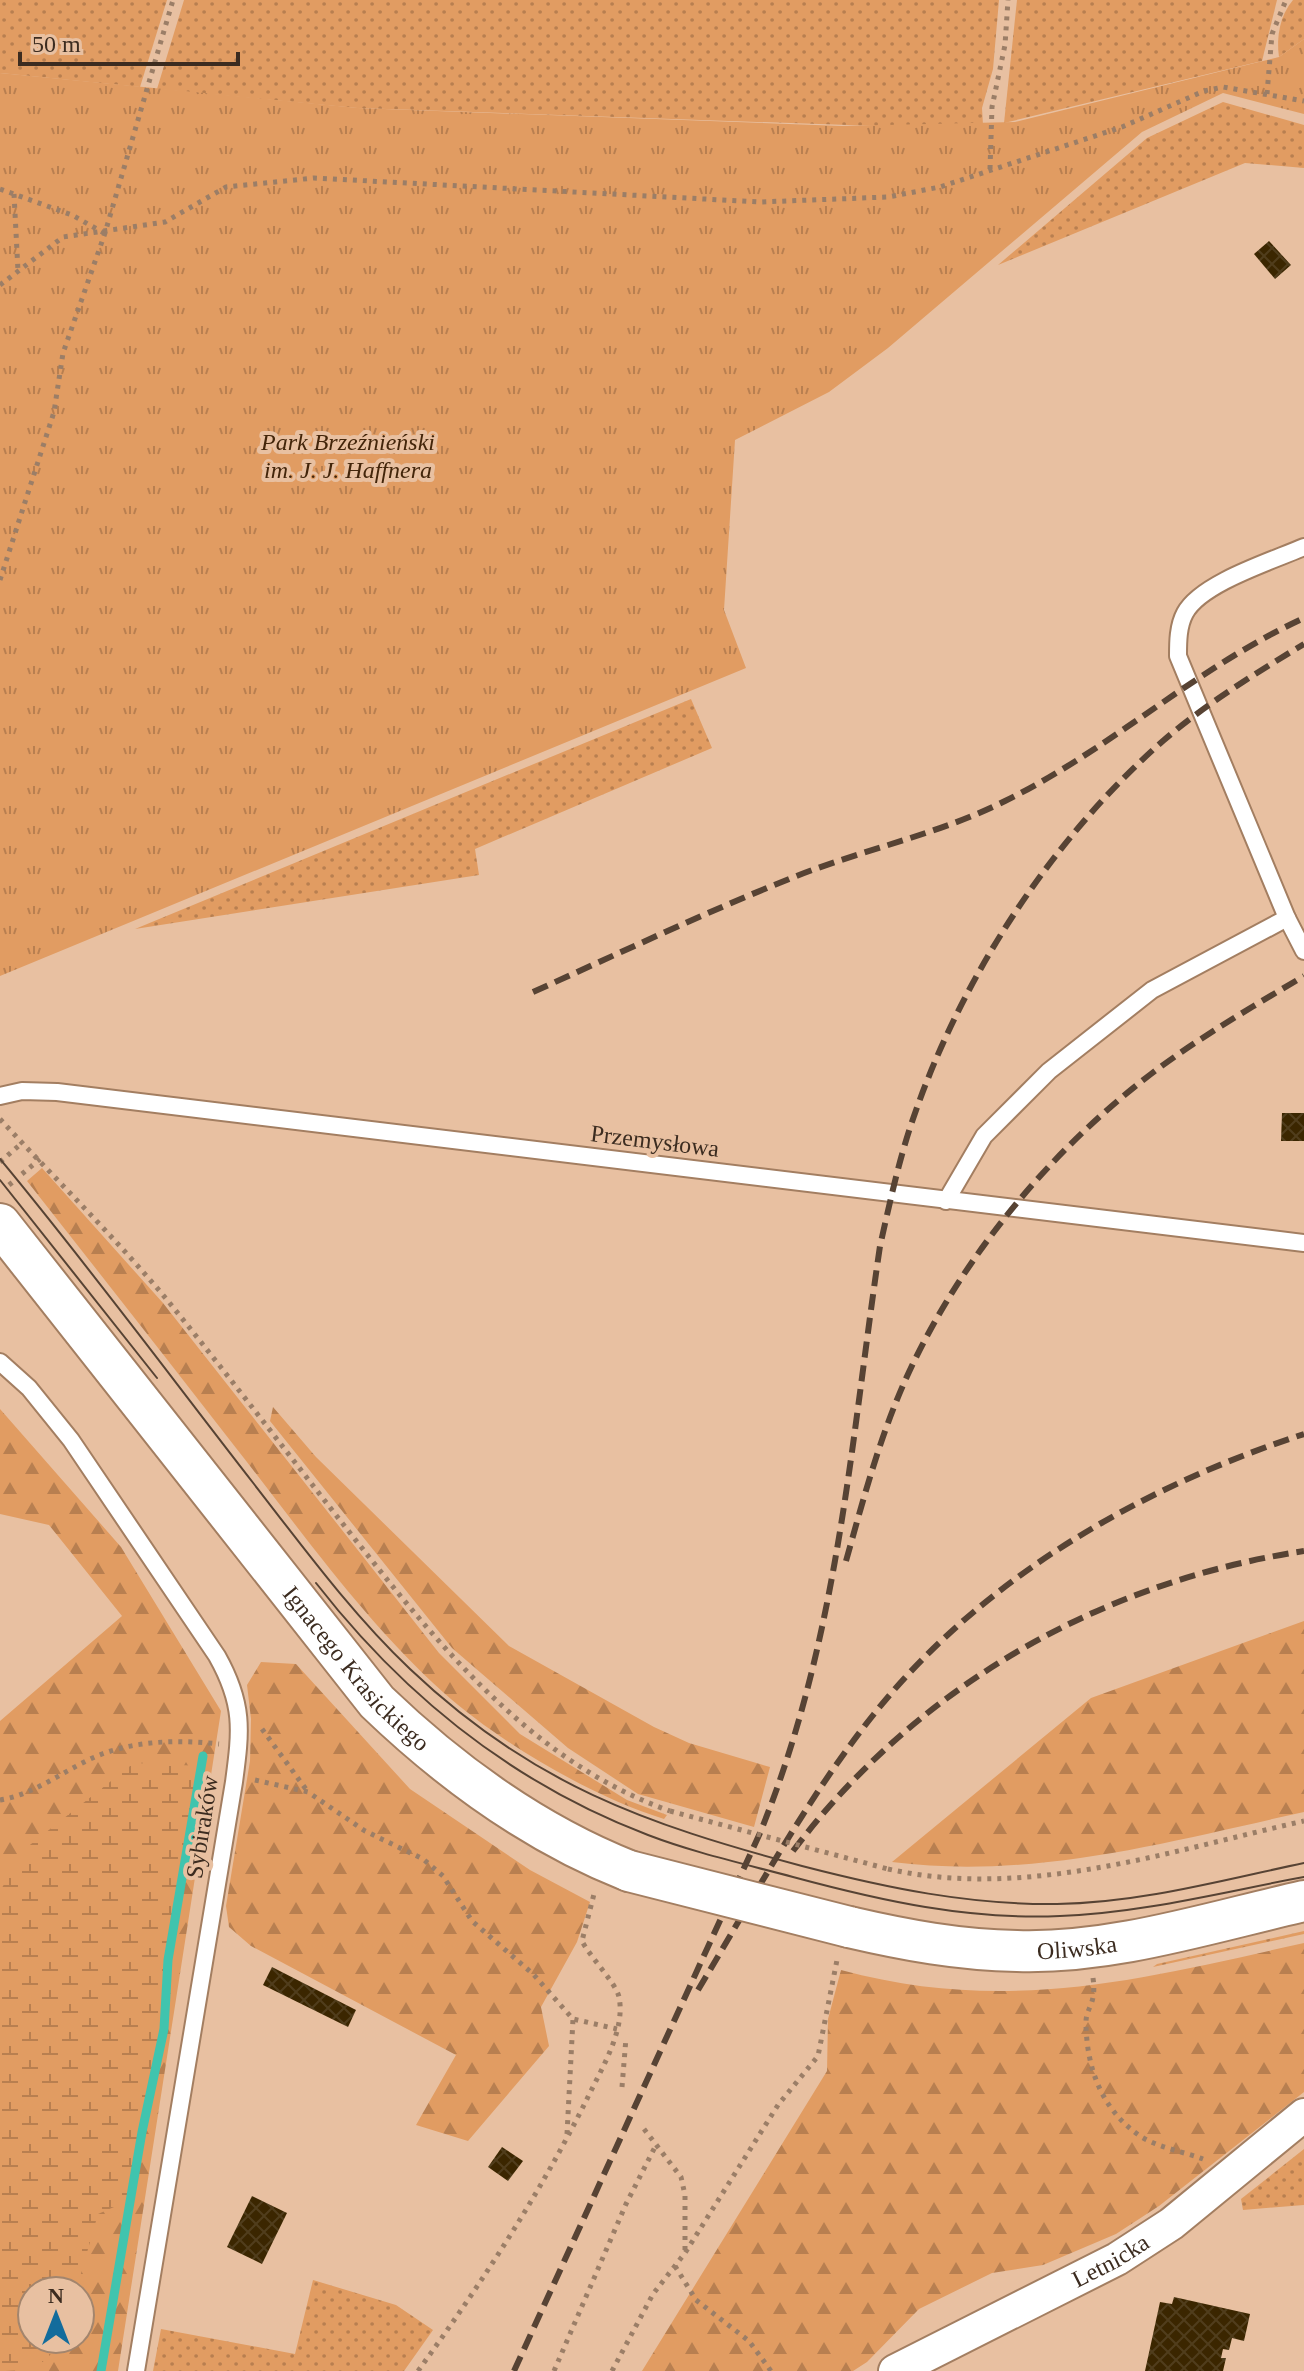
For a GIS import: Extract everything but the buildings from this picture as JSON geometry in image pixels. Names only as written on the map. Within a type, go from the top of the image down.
[{"type":"street","name":"Ignacego Krasickiego","points":[[0,1224],[377,1702],[418,1742],[500,1803],[558,1839],[629,1871],[843,1944]]},
{"type":"street","name":"Oliwska","points":[[843,1944],[1019,1951],[1066,1949],[1181,1930],[1304,1901]]},
{"type":"street","name":"Letnicka","points":[[904,2369],[1117,2259],[1171,2224],[1304,2115]]},
{"type":"lane","points":[[1304,547],[1201,593],[1185,613],[1179,633],[1178,656],[1287,918],[1304,951]]},
{"type":"lane","points":[[946,1201],[984,1136],[1049,1071],[1152,990],[1287,918]]},
{"type":"lane","name":"Przemysłowa","points":[[0,1096],[22,1091],[57,1092],[1304,1243]]},
{"type":"lane","name":"Sybiraków","points":[[0,1362],[29,1388],[71,1440],[217,1656],[232,1683],[239,1706],[239,1745],[234,1782],[136,2371]]},
{"type":"path","points":[[0,580],[54,412],[63,353],[105,233],[173,0]]},
{"type":"path","points":[[990,169],[992,107],[1005,45],[1008,0]]},
{"type":"path","points":[[1267,94],[1272,34],[1286,0]]},
{"type":"path","points":[[0,285],[63,237],[165,222],[226,187],[263,181],[314,178],[760,202],[888,197],[940,187],[1122,127],[1204,91],[1223,87],[1304,101]]},
{"type":"path","points":[[0,189],[72,215],[105,233]]},
{"type":"path","points":[[14,194],[18,271]]},
{"type":"path","points":[[0,1119],[167,1300],[444,1651],[513,1717],[628,1795],[670,1811],[888,1869],[970,1881],[1054,1874],[1304,1821]]},
{"type":"path","points":[[0,1162],[22,1143]]},
{"type":"path","points":[[22,1174],[40,1159]]},
{"type":"path","points":[[239,1706],[267,1735],[308,1792],[365,1831],[423,1859],[443,1876],[472,1921],[533,1974],[573,2019],[617,2029]]},
{"type":"path","points":[[0,1800],[29,1791],[103,1754],[155,1742],[239,1745]]},
{"type":"path","points":[[234,1782],[255,1780],[308,1792]]},
{"type":"path","points":[[418,2371],[480,2285],[549,2176],[617,2029],[619,1997],[611,1982],[593,1963],[582,1941],[594,1894]]},
{"type":"path","points":[[612,2371],[653,2294],[685,2253],[778,2105],[818,2056],[824,2017],[843,1944]]},
{"type":"path","points":[[1093,1977],[1096,1998],[1085,2020],[1089,2060],[1103,2099],[1141,2137],[1205,2160],[1226,2177]]},
{"type":"path","points":[[567,2139],[573,2019]]},
{"type":"path","points":[[622,2087],[626,2038]]},
{"type":"path","points":[[644,2129],[681,2177],[685,2195],[685,2253]]},
{"type":"path","points":[[554,2371],[626,2204],[655,2147]]},
{"type":"path","points":[[675,2266],[696,2300],[749,2341],[771,2371]]},
{"type":"green space","points":[[0,0],[167,0],[140,87],[0,73]]},
{"type":"green space","points":[[184,0],[999,0],[993,69],[982,108],[983,125],[904,127],[357,108],[157,89]]},
{"type":"green space","points":[[1017,0],[1277,0],[1262,61],[1004,123]]},
{"type":"green space","points":[[1293,0],[1304,0],[1304,39],[1279,57],[1280,27]]},
{"type":"green space","name":"Park Brzeźnieński im. J. J. Haffnera","points":[[1304,39],[1304,114],[1223,93],[1142,132],[888,348],[829,392],[735,440],[724,610],[746,668],[0,976],[0,73],[358,108],[842,126],[1015,122],[1279,57]]},
{"type":"green space","points":[[1223,102],[1304,125],[1304,168],[1245,163],[998,265],[1147,138]]},
{"type":"green space","points":[[691,699],[712,748],[475,849],[479,875],[135,929]]},
{"type":"green space","points":[[42,1168],[163,1303],[439,1653],[520,1734],[627,1800],[667,1815],[664,1819],[578,1783],[519,1749],[444,1693],[387,1637],[27,1181]]},
{"type":"green space","points":[[273,1407],[316,1457],[509,1646],[654,1727],[689,1743],[770,1767],[754,1827],[638,1794],[568,1748],[452,1648],[270,1421]]},
{"type":"green space","points":[[0,1409],[121,1547],[221,1711],[118,2371],[0,2371],[0,1721],[122,1616],[49,1525],[0,1514]]},
{"type":"green space","points":[[1304,1621],[1304,1812],[1151,1846],[1048,1862],[945,1866],[892,1862],[1091,1698]]},
{"type":"green space","points":[[261,1662],[296,1664],[410,1789],[530,1870],[590,1902],[577,1942],[541,2007],[549,2046],[468,2141],[416,2125],[456,2055],[251,1946],[229,1927],[226,1906],[250,1761],[251,1719],[247,1685]]},
{"type":"green space","points":[[134,1763],[202,1766],[168,1960],[164,2029],[130,2200],[98,2214],[81,2275],[16,2275],[16,2355],[50,2355],[36,2366],[0,2371],[0,1891],[26,1848]]},
{"type":"green space","points":[[1304,1931],[1304,1934],[1153,1967],[1157,1964]]},
{"type":"green space","points":[[1304,1943],[1304,2092],[1159,2206],[1116,2234],[1043,2265],[992,2273],[919,2309],[867,2362],[853,2371],[642,2371],[827,2071],[828,2019],[841,1970],[902,1983],[961,1990],[1018,1991],[1130,1979]]},
{"type":"green space","points":[[1304,2149],[1304,2205],[1243,2210],[1241,2199]]},
{"type":"green space","points":[[313,2280],[396,2305],[433,2330],[404,2371],[153,2371],[161,2329],[295,2354]]},
{"type":"waterway","points":[[101,2371],[142,2132],[164,2029],[168,1960],[203,1756]]},
{"type":"tram line","points":[[0,1159],[368,1626],[455,1709],[546,1771],[641,1816],[745,1850],[865,1881],[928,1894],[992,1902],[1057,1904],[1119,1900],[1304,1863]]},
{"type":"tram line","points":[[0,1180],[157,1378]]},
{"type":"tram line","points":[[316,1583],[386,1663],[424,1699],[507,1763],[599,1814],[702,1853],[892,1901],[992,1915],[1060,1916],[1121,1911],[1304,1877]]},
{"type":"railway","points":[[533,992],[794,877],[927,833],[1005,801],[1081,757],[1227,660],[1304,618]]},
{"type":"railway","points":[[514,2371],[760,1833],[786,1761],[807,1689],[838,1543],[880,1246],[904,1148],[934,1064],[958,1012],[1015,913],[1048,865],[1084,821],[1123,779],[1180,726],[1304,644]]},
{"type":"railway","points":[[846,1561],[866,1489],[909,1372],[955,1287],[1012,1208],[1078,1137],[1151,1074],[1207,1035],[1304,976]]},
{"type":"railway","points":[[698,1990],[782,1849],[849,1746],[917,1665],[964,1620],[1068,1543],[1125,1510],[1183,1481],[1304,1434]]},
{"type":"railway","points":[[793,1851],[842,1792],[897,1739],[956,1692],[1019,1651],[1086,1616],[1156,1588],[1229,1566],[1304,1551]]}]
